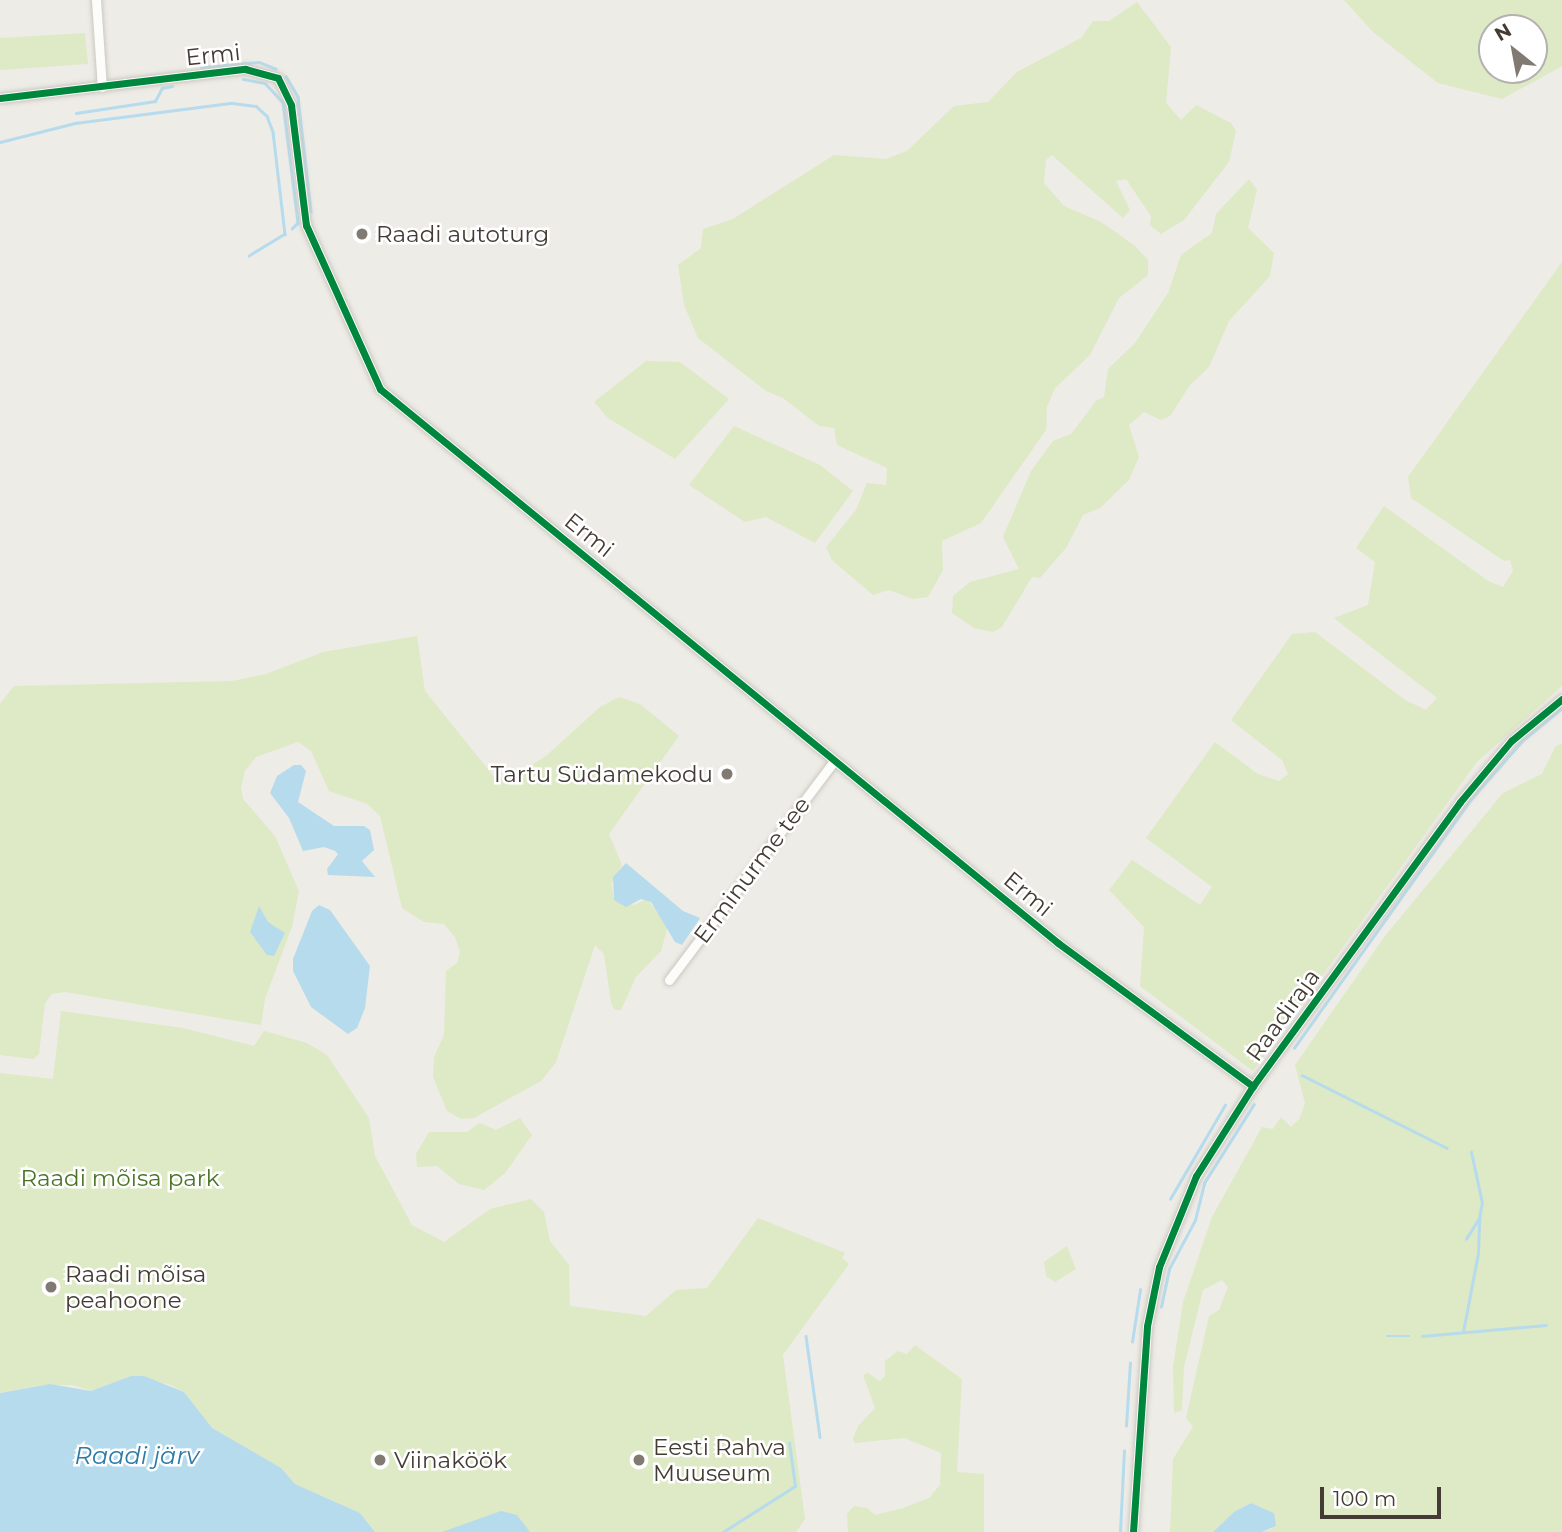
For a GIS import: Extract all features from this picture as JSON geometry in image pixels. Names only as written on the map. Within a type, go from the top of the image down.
[{"type":"street","points":[[96,0],[102,87]]},
{"type":"street","name":"Ermi","points":[[1,99],[245,69],[278,78],[291,105],[306,225],[380,389],[1058,943],[1253,1086]]},
{"type":"street","name":"Raadiraja","points":[[1133,1532],[1143,1361],[1156,1277],[1196,1176],[1253,1086],[1481,775],[1527,726],[1562,699]]},
{"type":"street","name":"Erminurme tee","points":[[669,980],[834,761]]},
{"type":"green space","points":[[1344,0],[1562,0],[1562,66],[1548,74],[1548,14],[1478,14],[1478,84],[1529,84],[1502,99],[1438,83],[1373,32]]},
{"type":"green space","points":[[1137,2],[1171,47],[1166,103],[1181,120],[1196,105],[1231,123],[1236,131],[1229,162],[1184,220],[1161,234],[1150,225],[1151,216],[1126,179],[1116,181],[1130,210],[1123,218],[1052,155],[1046,160],[1044,183],[1064,206],[1101,222],[1134,245],[1148,260],[1148,275],[1119,298],[1090,355],[1055,388],[1047,407],[1046,430],[981,523],[942,541],[943,570],[928,597],[913,599],[889,590],[873,595],[832,560],[826,547],[856,510],[867,483],[886,485],[887,468],[837,445],[834,428],[819,426],[783,398],[766,391],[698,338],[684,305],[678,265],[701,248],[703,229],[733,219],[834,155],[886,159],[907,151],[954,106],[988,102],[1017,72],[1081,38],[1093,21],[1109,21]]},
{"type":"green space","points":[[85,33],[88,64],[0,70],[0,38]]},
{"type":"green space","points":[[1249,179],[1257,190],[1248,228],[1274,253],[1270,276],[1229,321],[1209,367],[1190,385],[1170,416],[1161,420],[1144,412],[1129,425],[1139,457],[1129,480],[1100,508],[1083,515],[1066,548],[1040,578],[1032,577],[1002,627],[993,632],[974,628],[952,613],[953,596],[970,582],[1019,569],[1003,537],[1031,471],[1053,441],[1071,434],[1096,401],[1104,397],[1108,369],[1135,343],[1168,293],[1181,255],[1212,233],[1216,214]]},
{"type":"green space","points":[[1562,262],[1562,686],[1477,762],[1253,1071],[1140,986],[1144,927],[1109,890],[1132,860],[1200,905],[1212,887],[1146,838],[1215,742],[1258,774],[1279,781],[1288,774],[1282,760],[1231,720],[1292,634],[1315,632],[1405,700],[1426,710],[1437,698],[1334,618],[1368,605],[1375,562],[1356,548],[1384,506],[1488,581],[1503,587],[1513,571],[1510,560],[1504,561],[1411,498],[1408,477]]},
{"type":"green space","points":[[646,361],[680,362],[729,399],[675,459],[608,418],[594,402]]},
{"type":"green space","points":[[734,426],[820,465],[853,491],[815,543],[766,517],[745,522],[689,485]]},
{"type":"green space","points":[[417,636],[425,691],[495,778],[515,775],[546,756],[600,707],[619,697],[640,704],[679,736],[609,834],[622,865],[611,884],[614,900],[634,905],[647,899],[668,926],[661,951],[636,977],[621,1010],[615,1010],[611,1003],[604,954],[595,945],[556,1062],[541,1081],[474,1118],[461,1119],[447,1111],[433,1077],[434,1057],[444,1035],[446,971],[457,963],[460,952],[455,937],[444,924],[424,922],[402,908],[380,816],[367,804],[329,791],[311,751],[298,742],[256,757],[245,771],[241,787],[243,799],[275,836],[299,891],[292,927],[265,999],[261,1025],[65,992],[52,994],[45,1003],[39,1054],[33,1059],[0,1055],[0,704],[14,686],[232,681],[266,674],[323,652]]},
{"type":"green space","points":[[1562,743],[1562,1532],[1262,1532],[1272,1529],[1274,1513],[1251,1503],[1234,1512],[1213,1532],[1170,1532],[1173,1459],[1193,1427],[1186,1418],[1209,1316],[1219,1310],[1228,1287],[1222,1280],[1203,1290],[1184,1367],[1182,1410],[1174,1413],[1173,1367],[1183,1302],[1212,1217],[1262,1127],[1273,1129],[1281,1117],[1291,1127],[1300,1118],[1305,1103],[1295,1065],[1385,936],[1503,793],[1542,774],[1555,747]]},
{"type":"green space","name":"Raadi mõisa park","points":[[61,1011],[183,1028],[254,1046],[264,1031],[307,1043],[327,1055],[369,1118],[375,1156],[412,1225],[444,1242],[490,1209],[531,1199],[544,1212],[550,1241],[569,1265],[570,1306],[646,1316],[676,1290],[707,1288],[758,1218],[845,1253],[842,1258],[849,1264],[783,1355],[805,1519],[796,1532],[375,1532],[360,1513],[295,1484],[281,1468],[212,1429],[184,1392],[171,1385],[131,1376],[91,1391],[73,1385],[41,1385],[0,1393],[0,1073],[53,1079]]},
{"type":"green space","points":[[520,1118],[532,1135],[505,1173],[484,1190],[459,1184],[437,1166],[417,1167],[416,1154],[429,1132],[467,1132],[480,1123],[496,1130]]},
{"type":"green space","points":[[1067,1246],[1076,1269],[1055,1282],[1046,1276],[1044,1262]]},
{"type":"green space","points":[[915,1345],[962,1379],[957,1472],[984,1474],[984,1532],[848,1532],[847,1514],[854,1506],[867,1508],[875,1515],[929,1498],[940,1485],[941,1453],[904,1438],[855,1443],[853,1439],[858,1426],[875,1408],[863,1375],[868,1373],[880,1381],[885,1376],[885,1361],[898,1351],[907,1354]]},
{"type":"water","points":[[294,765],[301,765],[306,771],[298,802],[334,826],[364,826],[370,830],[374,850],[362,861],[375,877],[328,875],[327,869],[338,854],[335,851],[324,847],[303,851],[289,818],[270,793],[277,776]]},
{"type":"water","points":[[626,863],[683,911],[700,918],[682,945],[675,942],[651,902],[641,899],[626,907],[614,900],[613,877]]},
{"type":"water","points":[[319,905],[330,910],[370,966],[365,1008],[357,1028],[348,1034],[311,1007],[293,971],[293,959],[312,911]]},
{"type":"water","points":[[259,906],[268,922],[285,933],[274,956],[267,955],[250,932]]},
{"type":"water","name":"Raadi järv","points":[[131,1376],[144,1376],[184,1392],[212,1428],[281,1468],[295,1484],[360,1513],[375,1532],[0,1532],[0,1393],[50,1384],[91,1391]]},
{"type":"water","points":[[1251,1503],[1274,1513],[1276,1526],[1262,1532],[1213,1532],[1234,1512]]},
{"type":"water","points":[[501,1511],[517,1515],[530,1532],[442,1532]]},
{"type":"waterway","points":[[201,67],[259,62],[276,69]]},
{"type":"waterway","points":[[286,76],[298,97],[311,211]]},
{"type":"waterway","points":[[243,79],[265,83],[283,102],[298,223],[292,229]]},
{"type":"waterway","points":[[76,113],[155,101],[162,88],[172,86]]},
{"type":"waterway","points":[[0,142],[75,123],[232,103],[256,106],[267,116],[273,132],[285,234],[249,256]]},
{"type":"waterway","points":[[1294,1048],[1471,799],[1522,741],[1562,708]]},
{"type":"waterway","points":[[1302,1075],[1447,1148]]},
{"type":"waterway","points":[[1161,1307],[1169,1269],[1195,1220],[1204,1183],[1254,1104]]},
{"type":"waterway","points":[[1170,1199],[1225,1105]]},
{"type":"waterway","points":[[1466,1239],[1479,1218],[1482,1203],[1471,1152]]},
{"type":"waterway","points":[[1463,1332],[1478,1253],[1479,1218]]},
{"type":"waterway","points":[[1132,1342],[1140,1290]]},
{"type":"waterway","points":[[1422,1336],[1546,1325]]},
{"type":"waterway","points":[[806,1336],[820,1437]]},
{"type":"waterway","points":[[1387,1336],[1409,1336]]},
{"type":"waterway","points":[[1126,1426],[1130,1363]]},
{"type":"waterway","points":[[723,1532],[795,1486],[789,1443]]},
{"type":"waterway","points":[[1120,1532],[1124,1451]]},
{"type":"cycle path","points":[[0,98],[245,69],[278,78],[291,105],[306,225],[380,389],[1058,943],[1253,1086]]},
{"type":"cycle path","points":[[1133,1532],[1147,1326],[1159,1267],[1196,1176],[1253,1086],[1460,802],[1511,741],[1562,699]]},
{"type":"place","name":"Raadi autoturg","points":[[362,234]]},
{"type":"place","name":"Tartu Südamekodu","points":[[727,774]]},
{"type":"place","name":"Raadi mõisa peahoone","points":[[51,1287]]},
{"type":"place","name":"Viinaköök","points":[[380,1460]]},
{"type":"place","name":"Eesti Rahva Muuseum","points":[[639,1460]]}]
